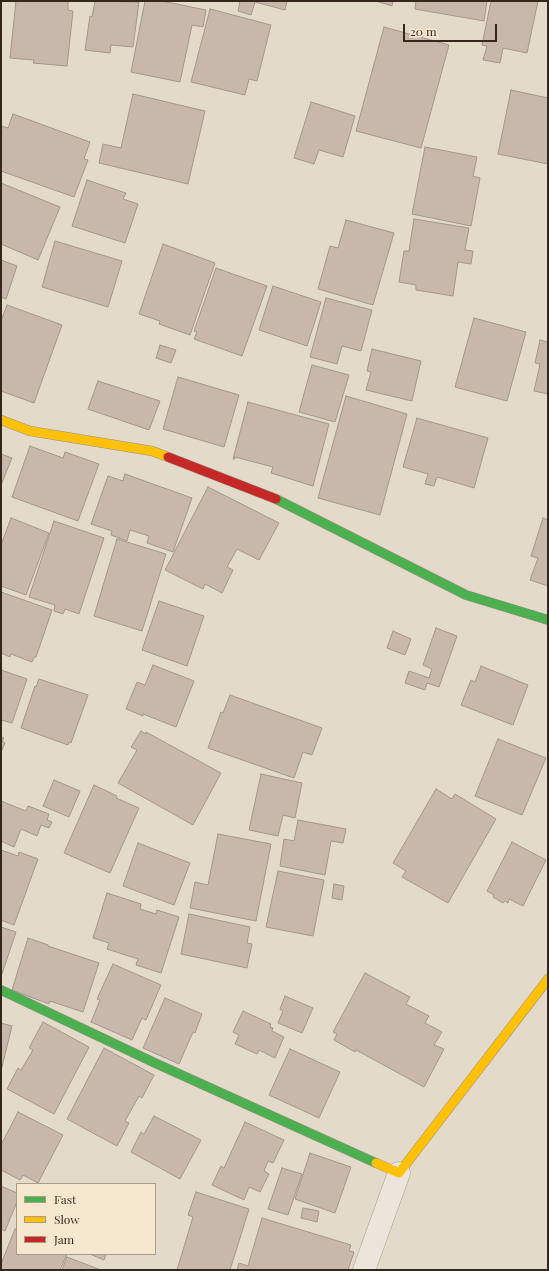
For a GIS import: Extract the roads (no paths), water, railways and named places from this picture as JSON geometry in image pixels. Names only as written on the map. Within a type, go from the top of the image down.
[{"type":"street","points":[[1,420],[30,431],[152,451],[269,495],[466,595],[548,620]]},
{"type":"street","points":[[364,1270],[399,1173],[548,979]]},
{"type":"street","points":[[1,990],[155,1063],[399,1173]]}]
